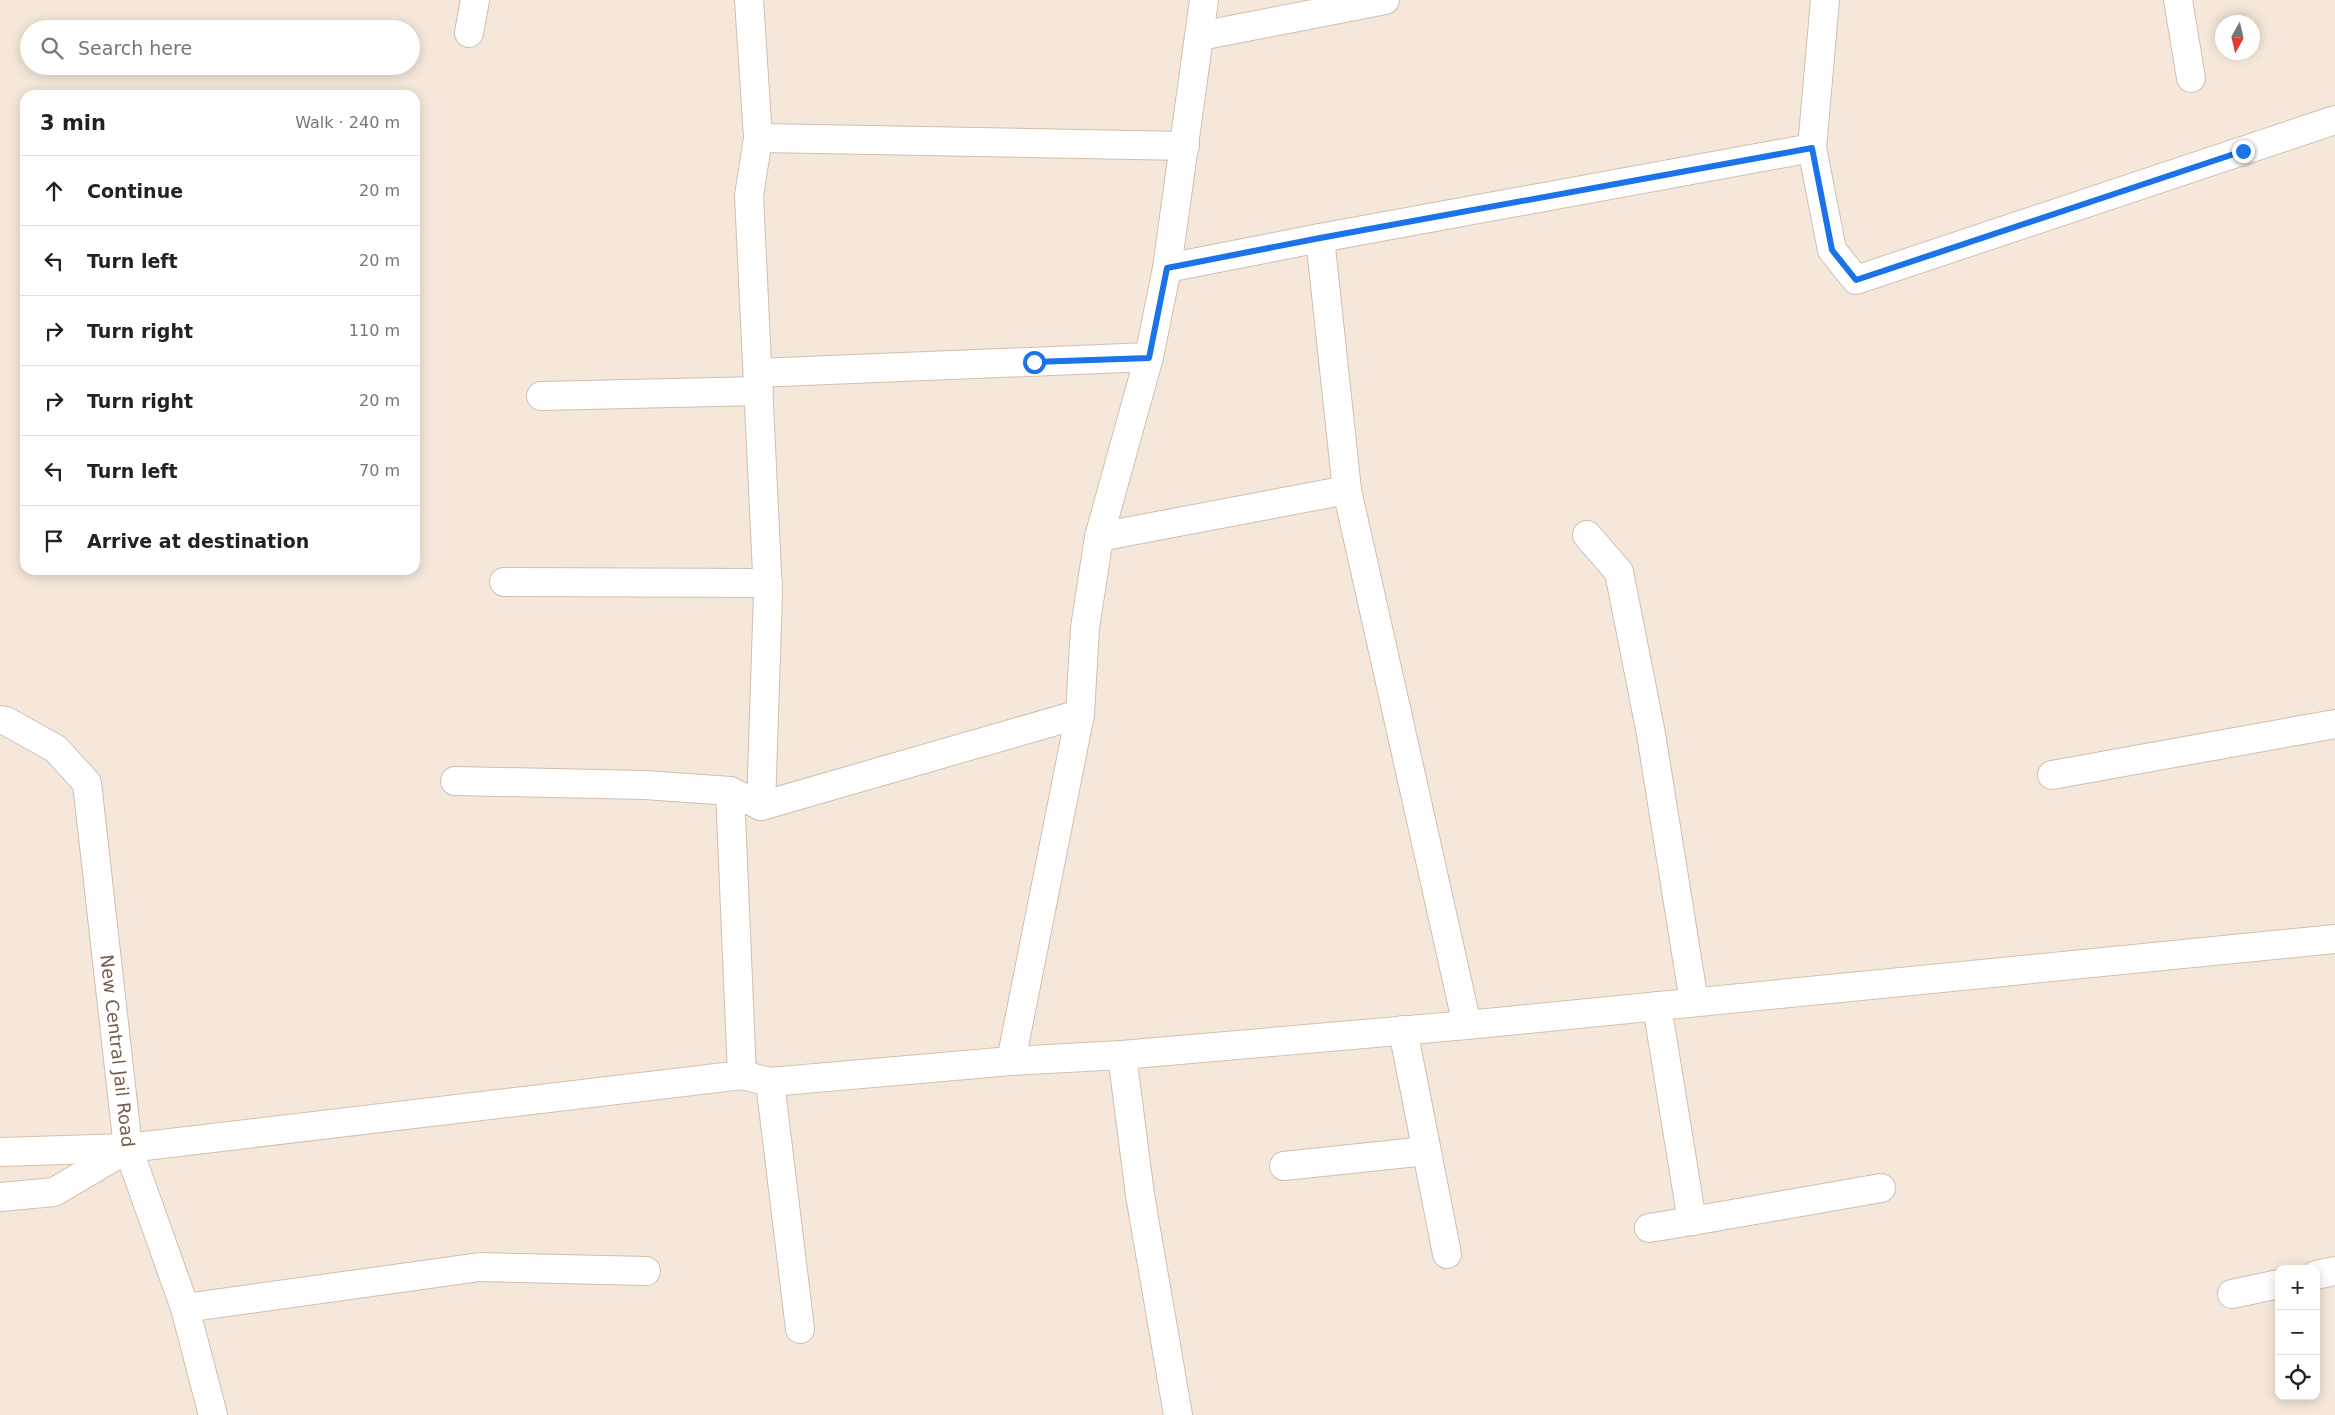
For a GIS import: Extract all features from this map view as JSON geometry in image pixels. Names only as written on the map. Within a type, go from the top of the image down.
[{"type":"street","points":[[469,33],[475,0]]},
{"type":"street","points":[[749,0],[758,138],[749,196],[768,583],[761,806]]},
{"type":"street","points":[[1012,1061],[1080,714],[1086,628],[1099,537],[1149,358],[1167,268],[1204,0]]},
{"type":"street","points":[[1200,36],[1385,0]]},
{"type":"street","points":[[1825,0],[1812,148],[1832,250],[1856,280],[2335,120]]},
{"type":"street","points":[[2178,0],[2191,78]]},
{"type":"street","points":[[758,138],[1185,146]]},
{"type":"street","points":[[1167,268],[1320,238],[1812,148]]},
{"type":"street","points":[[1320,238],[1347,490],[1468,1025]]},
{"type":"street","points":[[541,396],[1149,358]]},
{"type":"street","points":[[1099,537],[1347,490]]},
{"type":"street","points":[[1587,535],[1619,572],[1651,734],[1694,1002]]},
{"type":"street","points":[[504,582],[768,583]]},
{"type":"street","points":[[455,781],[645,785],[730,791],[761,806],[1080,714]]},
{"type":"street","name":"New Central Jail Road","points":[[0,720],[6,721],[56,749],[87,783],[128,1148],[185,1308],[212,1415]]},
{"type":"street","points":[[2052,775],[2335,724]]},
{"type":"street","points":[[730,791],[742,1075]]},
{"type":"street","points":[[0,1152],[128,1148],[742,1075],[770,1082],[1012,1061],[1122,1055],[1468,1025],[2335,939]]},
{"type":"street","points":[[1657,1006],[1692,1221]]},
{"type":"street","points":[[1403,1030],[1447,1254]]},
{"type":"street","points":[[1122,1055],[1140,1195],[1178,1415]]},
{"type":"street","points":[[770,1082],[800,1329]]},
{"type":"street","points":[[0,1197],[54,1192],[128,1148]]},
{"type":"street","points":[[1284,1166],[1426,1151]]},
{"type":"street","points":[[1649,1228],[1881,1188]]},
{"type":"street","points":[[185,1308],[480,1266],[646,1271]]},
{"type":"street","points":[[2320,1274],[2335,1271]]},
{"type":"street","points":[[2232,1294],[2275,1285]]},
{"type":"shaded area","points":[[0,0],[2335,0],[2335,1415],[0,1415]]},
{"type":"route","points":[[1034,362],[1149,358],[1167,268],[1320,238],[1812,148],[1832,250],[1856,280],[2243,151]]}]
